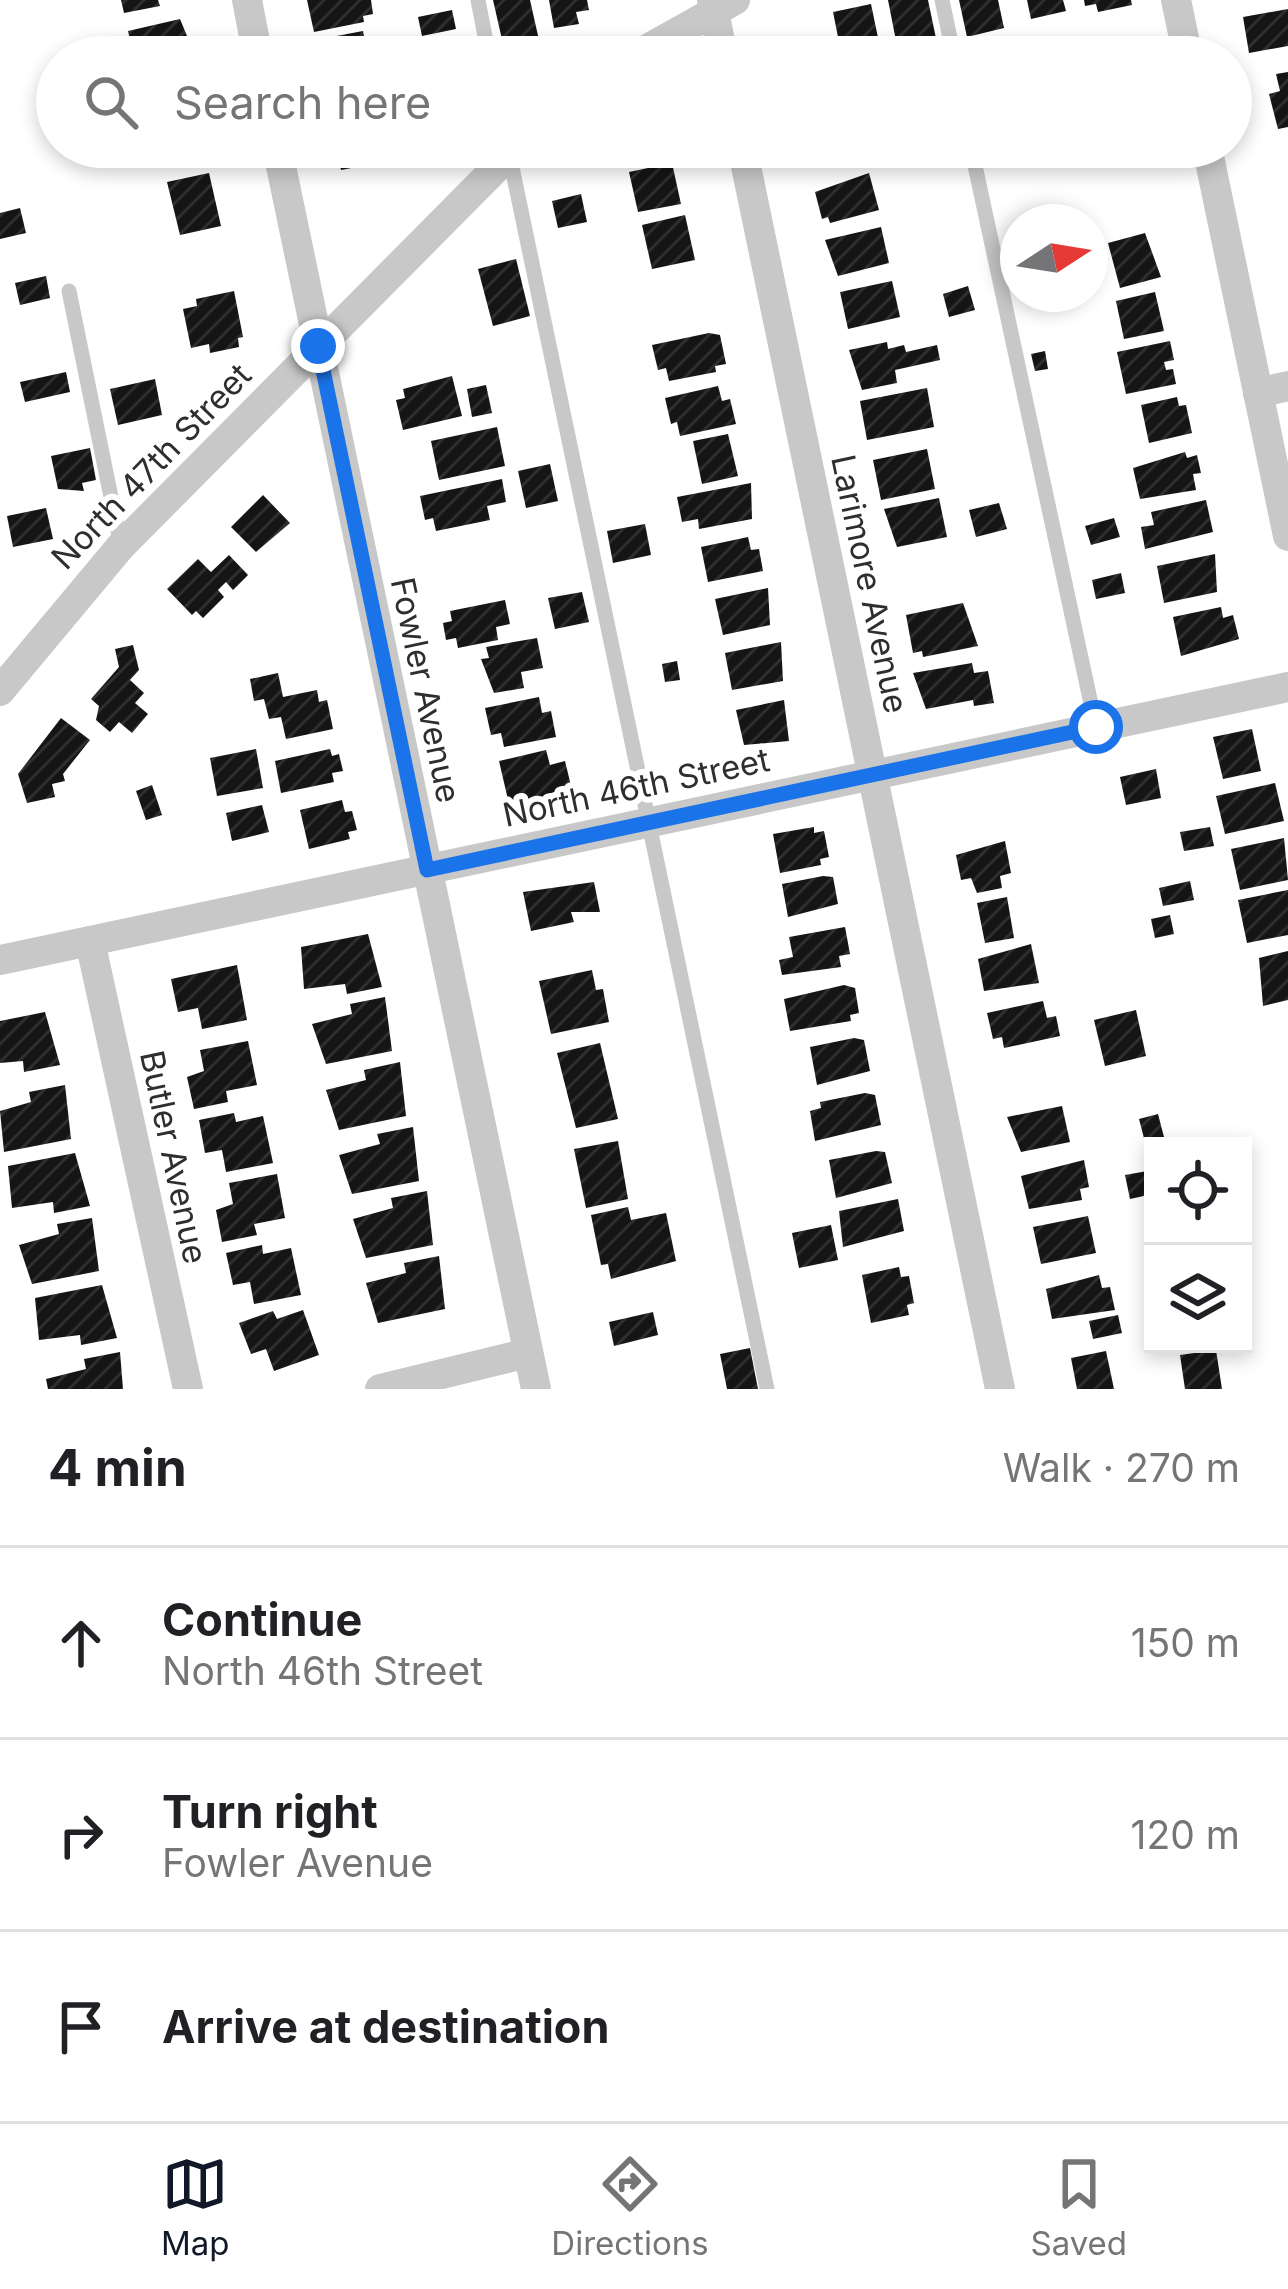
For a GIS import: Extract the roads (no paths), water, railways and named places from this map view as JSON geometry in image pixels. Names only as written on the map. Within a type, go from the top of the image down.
[{"type":"street","points":[[247,0],[254,36]]},
{"type":"street","points":[[1177,0],[1184,36]]},
{"type":"street","points":[[667,36],[720,4],[722,36]]},
{"type":"street","name":"Fowler Avenue","points":[[281,168],[536,1389]]},
{"type":"street","name":"North 47th Street","points":[[0,692],[122,546],[492,168]]},
{"type":"street","name":"Larimore Avenue","points":[[746,168],[1000,1389]]},
{"type":"street","points":[[1213,168],[1273,389],[1288,536]]},
{"type":"street","name":"North 46th Street","points":[[0,960],[1288,687]]},
{"type":"street","name":"Butler Avenue","points":[[90,941],[188,1389]]},
{"type":"street","points":[[380,1389],[528,1353]]},
{"type":"lane","points":[[478,0],[485,36]]},
{"type":"lane","points":[[942,0],[949,36]]},
{"type":"lane","points":[[515,168],[767,1389]]},
{"type":"lane","points":[[976,168],[1096,727]]},
{"type":"lane","points":[[69,291],[122,546]]}]
